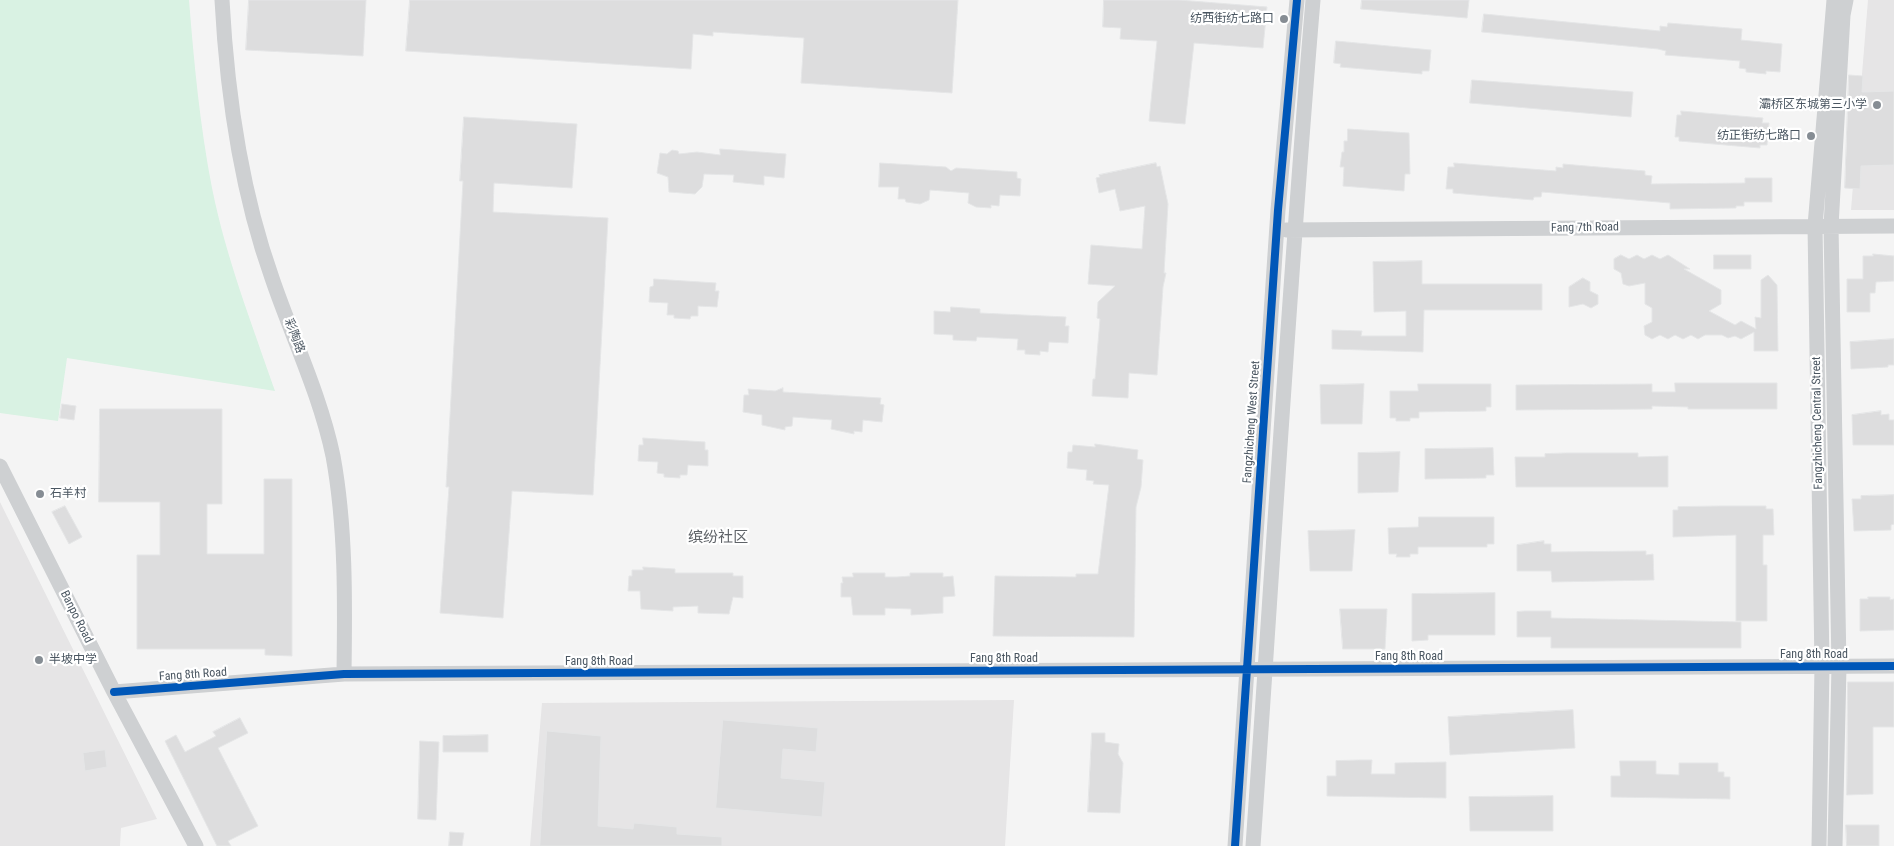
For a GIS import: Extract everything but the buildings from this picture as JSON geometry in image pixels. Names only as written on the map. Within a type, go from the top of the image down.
[{"type":"street","name":"彩陶路","points":[[222,0],[232,111],[241,164],[255,221],[272,277],[318,403],[332,454],[340,503],[344,674]]},
{"type":"street","name":"Fangzhicheng West Street","points":[[1235,846],[1276,229],[1297,0]]},
{"type":"street","points":[[1253,846],[1294,230],[1313,0]]},
{"type":"street","name":"Fangzhicheng Central Street","points":[[1819,846],[1822,666],[1816,226],[1834,0]]},
{"type":"street","name":"Fangzhicheng Central Street","points":[[1836,846],[1838,666],[1831,226],[1843,15],[1846,0]]},
{"type":"street","name":"Fang 7th Road","points":[[1276,229],[1894,226]]},
{"type":"street","name":"Banpo Road","points":[[0,466],[114,692],[196,846]]},
{"type":"street","name":"Fang 8th Road","points":[[114,692],[344,674],[1894,666]]},
{"type":"shaded area","name":"灞桥区东城第三小学","points":[[1868,0],[1894,0],[1894,210],[1851,210]]},
{"type":"shaded area","name":"半坡中学","points":[[0,502],[157,819],[121,828],[120,846],[0,846]]},
{"type":"shaded area","points":[[1014,700],[1005,846],[530,846],[542,703]]},
{"type":"green space","points":[[0,0],[189,0],[198,94],[212,188],[232,265],[275,391],[67,358],[58,421],[0,413]]},
{"type":"cycle path","points":[[1235,846],[1278,210],[1297,0]]},
{"type":"cycle path","points":[[114,692],[344,674],[1894,666]]},
{"type":"place","name":"纺西街纺七路口","points":[[1284,19]]},
{"type":"place","name":"灞桥区东城第三小学","points":[[1877,105]]},
{"type":"place","name":"纺正街纺七路口","points":[[1811,136]]},
{"type":"place","name":"石羊村","points":[[40,494]]},
{"type":"place","name":"半坡中学","points":[[39,660]]},
{"type":"district","name":"缤纷社区","points":[[718,538]]}]
